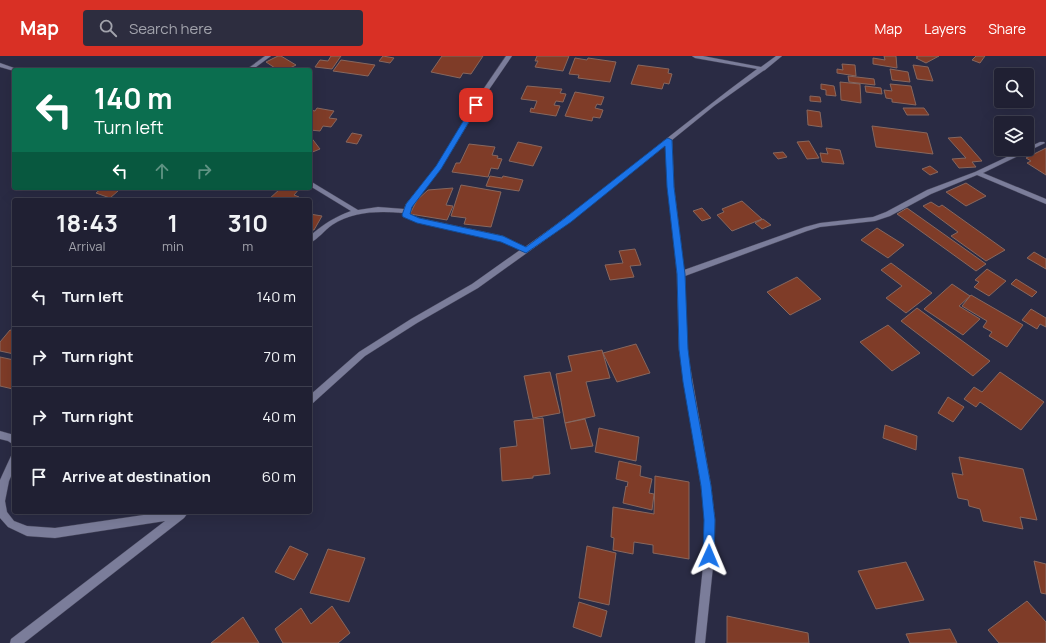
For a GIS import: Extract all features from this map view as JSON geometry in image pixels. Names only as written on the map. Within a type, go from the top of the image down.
[{"type":"street","points":[[252,68],[268,56]]},
{"type":"street","points":[[406,211],[439,167],[483,94],[509,56]]},
{"type":"street","points":[[695,56],[763,69]]},
{"type":"street","points":[[312,398],[328,382],[362,354],[414,321],[475,286],[568,220],[712,105],[779,56]]},
{"type":"street","points":[[0,65],[12,69]]},
{"type":"street","points":[[668,140],[671,187],[681,274],[684,349],[710,520],[709,556],[700,643]]},
{"type":"street","points":[[681,274],[820,225],[874,220],[952,182],[977,173],[1042,143]]},
{"type":"street","points":[[977,173],[1046,202]]},
{"type":"street","points":[[312,184],[356,211]]},
{"type":"street","points":[[312,238],[334,220],[356,211],[370,209],[406,211]]},
{"type":"street","points":[[406,211],[406,215],[417,220],[503,239],[526,250]]},
{"type":"street","points":[[0,435],[12,440]]},
{"type":"street","points":[[12,463],[4,481],[0,501],[3,514],[11,524],[26,531],[55,533],[177,514]]},
{"type":"street","points":[[15,643],[182,514]]},
{"type":"building","points":[[281,56],[296,65],[290,68],[275,68],[266,62]]},
{"type":"building","points":[[331,56],[341,56],[332,69],[315,67],[320,60],[328,61]]},
{"type":"building","points":[[383,56],[394,58],[390,63],[379,61]]},
{"type":"building","points":[[442,56],[483,56],[471,74],[463,73],[460,78],[431,72]]},
{"type":"building","points":[[537,56],[569,56],[563,71],[535,67],[538,61],[535,61]]},
{"type":"building","points":[[884,56],[896,56],[897,68],[873,64],[873,58],[885,60]]},
{"type":"building","points":[[916,56],[939,56],[926,63],[916,58],[918,57]]},
{"type":"building","points":[[976,56],[985,56],[980,63],[972,60]]},
{"type":"building","points":[[575,58],[587,60],[588,58],[616,62],[610,82],[578,78],[579,75],[569,74]]},
{"type":"building","points":[[341,60],[375,65],[368,76],[333,71]]},
{"type":"building","points":[[842,64],[855,65],[856,76],[837,73],[837,69],[843,70]]},
{"type":"building","points":[[638,65],[669,69],[668,73],[672,74],[669,84],[664,83],[662,89],[631,84]]},
{"type":"building","points":[[913,65],[928,67],[933,81],[917,79]]},
{"type":"building","points":[[890,69],[908,72],[910,82],[892,80]]},
{"type":"building","points":[[848,76],[874,79],[875,85],[849,82]]},
{"type":"building","points":[[840,82],[860,84],[861,103],[841,100]]},
{"type":"building","points":[[821,84],[834,86],[836,96],[826,95],[826,90],[821,89]]},
{"type":"building","points":[[890,84],[911,86],[916,105],[892,102],[892,99],[886,98],[884,90],[892,91]]},
{"type":"building","points":[[527,86],[562,89],[560,93],[566,94],[563,102],[556,101],[554,105],[560,106],[556,116],[530,112],[531,108],[534,109],[537,101],[521,99]]},
{"type":"building","points":[[865,86],[881,88],[882,94],[866,92]]},
{"type":"building","points":[[575,92],[604,97],[601,105],[597,104],[595,108],[603,110],[600,118],[593,117],[592,121],[565,116]]},
{"type":"building","points":[[810,96],[820,97],[821,102],[810,101]]},
{"type":"building","points":[[317,108],[334,111],[329,118],[337,119],[331,127],[323,126],[320,131],[312,130],[312,110],[315,111]]},
{"type":"building","points":[[903,108],[924,108],[929,115],[907,115]]},
{"type":"building","points":[[807,110],[820,112],[822,127],[808,125]]},
{"type":"building","points":[[872,126],[927,133],[933,154],[876,147]]},
{"type":"building","points":[[352,133],[362,135],[357,144],[346,142]]},
{"type":"building","points":[[961,137],[982,161],[972,162],[976,167],[959,168],[952,159],[966,158],[948,138]]},
{"type":"building","points":[[312,139],[320,149],[312,152]]},
{"type":"building","points":[[809,141],[819,158],[807,159],[797,142]]},
{"type":"building","points":[[518,142],[542,147],[533,166],[509,161]]},
{"type":"building","points":[[469,144],[495,147],[492,155],[498,156],[497,158],[502,159],[498,169],[491,168],[488,177],[452,172],[456,163],[460,163]]},
{"type":"building","points":[[826,148],[840,150],[844,164],[822,162],[820,153],[828,154]]},
{"type":"building","points":[[1046,148],[1046,175],[1027,163],[1031,161],[1026,158],[1034,156],[1034,154]]},
{"type":"building","points":[[783,152],[787,157],[778,159],[773,153]]},
{"type":"building","points":[[930,166],[938,172],[930,175],[922,169]]},
{"type":"building","points":[[490,176],[502,178],[503,176],[523,180],[519,191],[486,186]]},
{"type":"building","points":[[966,183],[986,196],[966,206],[946,192]]},
{"type":"building","points":[[461,185],[501,192],[491,227],[464,224],[466,218],[451,216]]},
{"type":"building","points":[[453,188],[446,205],[453,206],[447,220],[410,214],[417,200],[428,190]]},
{"type":"building","points":[[100,190],[118,191],[110,198],[96,193]]},
{"type":"building","points":[[279,190],[298,190],[294,195],[299,197],[298,198],[270,198]]},
{"type":"building","points":[[742,201],[762,219],[732,231],[717,215],[724,212],[722,209]]},
{"type":"building","points":[[931,202],[939,207],[942,205],[1005,250],[986,261],[951,236],[958,232],[923,206]]},
{"type":"building","points":[[702,208],[711,218],[702,221],[693,211]]},
{"type":"building","points":[[907,208],[986,264],[976,271],[897,214]]},
{"type":"building","points":[[312,214],[322,216],[314,230],[312,230]]},
{"type":"building","points":[[763,219],[771,225],[762,229],[755,223]]},
{"type":"building","points":[[877,228],[904,245],[888,258],[861,240]]},
{"type":"building","points":[[635,249],[641,265],[630,266],[634,277],[610,280],[605,265],[623,263],[619,251]]},
{"type":"building","points":[[1034,252],[1046,259],[1046,269],[1027,258]]},
{"type":"building","points":[[891,263],[932,293],[906,313],[886,298],[902,286],[881,270]]},
{"type":"building","points":[[987,269],[1006,281],[989,296],[974,287],[979,282],[975,280]]},
{"type":"building","points":[[797,277],[821,299],[790,315],[767,292]]},
{"type":"building","points":[[1016,279],[1037,292],[1032,297],[1011,284]]},
{"type":"building","points":[[952,284],[970,296],[959,306],[980,319],[963,335],[924,309]]},
{"type":"building","points":[[971,295],[1023,325],[1007,347],[989,336],[992,332],[983,327],[987,321],[962,306]]},
{"type":"building","points":[[917,308],[990,361],[973,376],[901,321]]},
{"type":"building","points":[[1031,309],[1046,318],[1046,327],[1040,324],[1037,329],[1022,320]]},
{"type":"building","points":[[888,325],[920,353],[892,371],[860,342]]},
{"type":"building","points":[[10,330],[12,330],[12,354],[0,351],[0,342]]},
{"type":"building","points":[[636,344],[650,373],[617,382],[603,353]]},
{"type":"building","points":[[602,350],[610,378],[586,382],[595,416],[565,423],[556,374],[572,371],[568,356]]},
{"type":"building","points":[[0,357],[12,360],[12,389],[0,386]]},
{"type":"building","points":[[550,372],[560,413],[533,418],[524,376]]},
{"type":"building","points":[[1000,372],[1044,402],[1021,430],[980,402],[976,407],[964,399],[974,387],[982,392]]},
{"type":"building","points":[[948,397],[964,407],[953,422],[938,413]]},
{"type":"building","points":[[543,418],[550,474],[533,476],[533,478],[502,481],[500,448],[517,446],[514,421]]},
{"type":"building","points":[[585,419],[593,446],[571,449],[565,423]]},
{"type":"building","points":[[885,425],[917,436],[916,450],[883,438]]},
{"type":"building","points":[[599,428],[639,437],[636,461],[595,452]]},
{"type":"building","points":[[959,457],[1023,469],[1037,520],[1020,517],[1023,529],[983,521],[980,509],[969,506],[968,500],[958,498],[952,473],[963,475]]},
{"type":"building","points":[[619,461],[641,466],[640,476],[652,479],[649,493],[654,494],[652,510],[623,503],[628,482],[616,479]]},
{"type":"building","points":[[655,476],[689,482],[689,559],[653,553],[653,545],[634,542],[633,554],[613,550],[614,538],[611,537],[613,507],[654,514]]},
{"type":"building","points":[[290,546],[308,554],[294,580],[275,572]]},
{"type":"building","points":[[587,546],[616,553],[609,605],[579,598]]},
{"type":"building","points":[[328,549],[365,558],[349,602],[310,593]]},
{"type":"building","points":[[1034,561],[1046,564],[1046,594],[1041,593]]},
{"type":"building","points":[[906,562],[924,600],[876,609],[858,571]]},
{"type":"building","points":[[1027,601],[1046,622],[1046,643],[999,643],[988,630]]},
{"type":"building","points":[[579,602],[607,611],[601,637],[573,627]]},
{"type":"building","points":[[332,606],[350,633],[338,643],[283,643],[275,629],[301,608],[311,624]]},
{"type":"building","points":[[727,616],[808,633],[809,643],[727,643]]},
{"type":"building","points":[[243,617],[259,643],[211,643]]},
{"type":"building","points":[[950,629],[957,643],[910,643],[906,634]]},
{"type":"route","points":[[476,105],[439,167],[408,206],[406,215],[409,218],[417,220],[503,239],[526,250],[568,220],[668,140],[671,187],[681,274],[684,349],[688,382],[706,486],[710,520],[709,556]]}]
